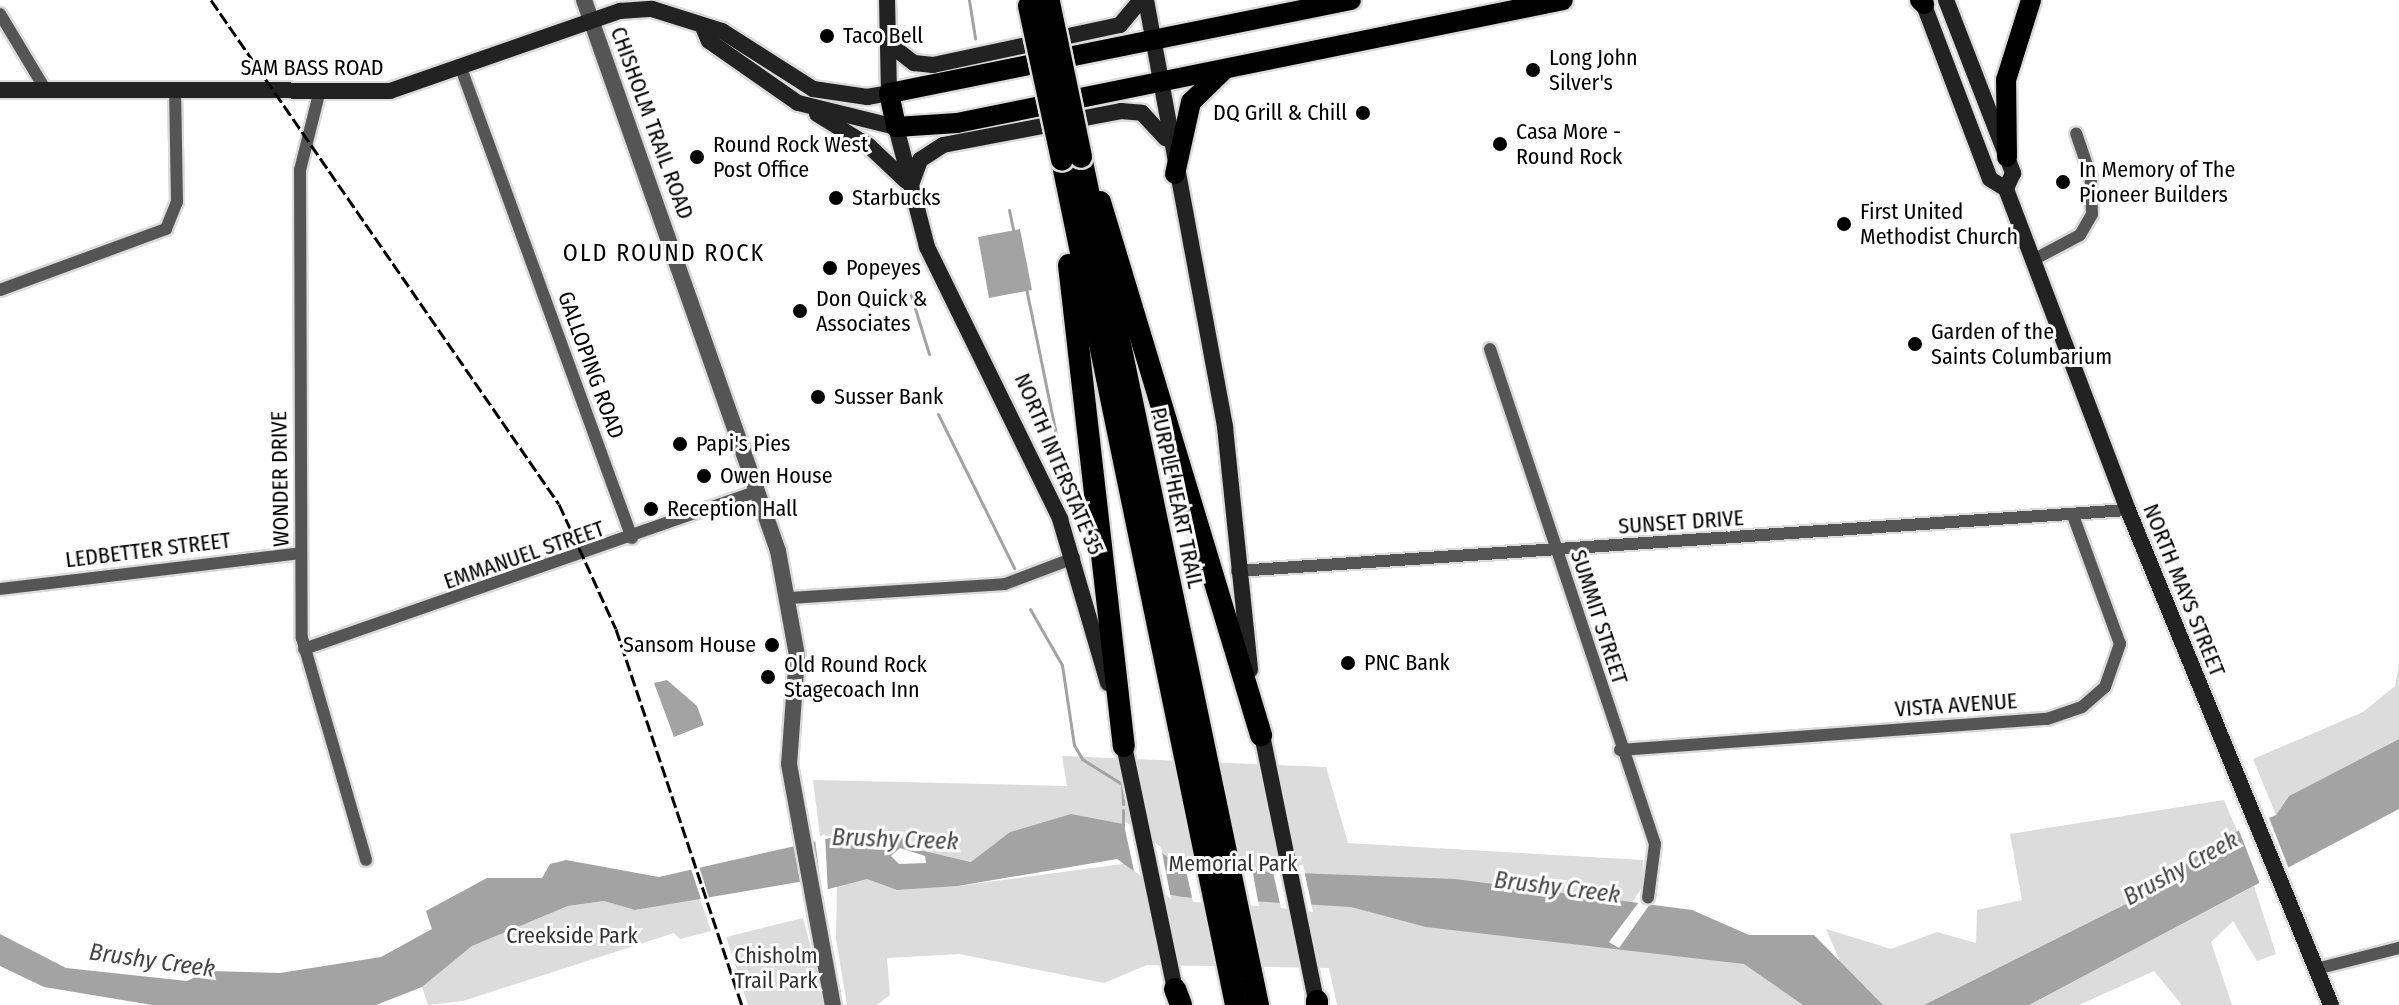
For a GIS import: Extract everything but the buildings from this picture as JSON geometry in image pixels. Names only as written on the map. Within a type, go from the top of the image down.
[{"type":"highway","points":[[889,93],[1351,0]]},
{"type":"highway","points":[[1482,15],[1512,0]]},
{"type":"highway","points":[[2007,157],[2006,80],[2031,0]]},
{"type":"highway","points":[[896,127],[957,123],[1557,1]]},
{"type":"highway","name":"PURPLE HEART TRAIL","points":[[1039,2],[1246,999]]},
{"type":"highway","points":[[1175,174],[1191,102],[1234,65]]},
{"type":"highway","name":"NORTH INTERSTATE 35","points":[[889,93],[896,127]]},
{"type":"highway","points":[[1071,158],[1111,230],[1263,742]]},
{"type":"highway","points":[[1071,158],[1064,234],[1125,751]]},
{"type":"main road","name":"NORTH INTERSTATE 35","points":[[887,0],[889,93]]},
{"type":"main road","points":[[888,43],[914,63],[933,65],[1120,25],[1143,0]]},
{"type":"main road","points":[[1143,0],[1225,427],[1237,571],[1263,742],[1316,1001]]},
{"type":"main road","name":"NORTH MAYS STREET","points":[[1946,0],[2013,173],[2006,189]]},
{"type":"main road","name":"NORTH MAYS STREET","points":[[1922,1],[1990,179],[2006,189],[2128,510],[2331,1005]]},
{"type":"main road","name":"SAM BASS ROAD","points":[[0,90],[390,91],[462,71],[591,22],[652,9],[722,31],[813,89],[852,98],[889,93]]},
{"type":"main road","name":"SAM BASS ROAD","points":[[703,27],[709,41],[798,103],[896,127]]},
{"type":"main road","points":[[798,103],[869,146],[910,186],[920,160],[943,145],[1121,111],[1142,113],[1168,141]]},
{"type":"main road","name":"NORTH INTERSTATE 35","points":[[896,127],[927,247],[1022,429],[1074,558],[1125,751],[1178,1000]]},
{"type":"street","name":"CHISHOLM TRAIL ROAD","points":[[584,0],[790,598],[797,656],[787,741],[804,841],[809,892],[833,1005]]},
{"type":"street","points":[[0,14],[45,89]]},
{"type":"street","name":"GALLOPING ROAD","points":[[462,71],[632,538]]},
{"type":"street","points":[[0,290],[155,236],[173,222],[175,90]]},
{"type":"street","name":"WONDER DRIVE","points":[[320,90],[300,170],[304,649],[366,860]]},
{"type":"street","points":[[2033,260],[2080,235],[2092,214],[2091,177],[2076,133]]},
{"type":"street","name":"SUMMIT STREET","points":[[1490,349],[1620,750],[1655,844],[1648,898]]},
{"type":"street","name":"EMMANUEL STREET","points":[[304,649],[632,538],[755,492]]},
{"type":"street","name":"SUNSET DRIVE","points":[[1237,571],[2074,518],[2128,510]]},
{"type":"street","name":"VISTA AVENUE","points":[[1620,750],[2047,719],[2082,707],[2105,687],[2120,644],[2074,518]]},
{"type":"street","name":"LEDBETTER STREET","points":[[0,589],[301,553]]},
{"type":"street","points":[[790,598],[1005,584],[1074,558]]},
{"type":"street","points":[[2316,969],[2399,948]]},
{"type":"green space","points":[[2399,666],[2399,739],[2289,796],[2276,815],[2253,759],[2363,712],[2395,686]]},
{"type":"green space","name":"Memorial Park","points":[[1062,756],[1326,767],[1348,843],[1643,860],[1643,886],[1604,944],[1745,964],[1803,1005],[1337,1005],[1329,968],[1147,965],[1104,983],[959,954],[887,958],[890,995],[877,1005],[847,1005],[836,939],[837,885],[867,879],[897,890],[958,886],[1130,863],[1072,814],[1010,832],[972,862],[919,850],[900,837],[820,836],[813,780],[1067,786]]},
{"type":"green space","points":[[2224,800],[2238,833],[2146,894],[1924,1005],[1825,1005],[1839,959],[1826,929],[1891,949],[1937,932],[1976,943],[1977,910],[2022,900],[2010,834]]},
{"type":"green space","points":[[2254,886],[2276,954],[2257,961],[2233,921],[2211,942],[2232,1005],[2182,1005],[2154,971],[2079,1005],[2029,1005]]},
{"type":"green space","name":"Creekside Park","points":[[699,896],[711,931],[680,939],[674,933],[463,1001],[428,1005],[422,987],[472,946],[568,906],[604,901],[636,910]]},
{"type":"green space","name":"Chisholm Trail Park","points":[[803,918],[826,1005],[748,1005],[726,937]]},
{"type":"water","points":[[1020,229],[1032,290],[989,298],[978,237]]},
{"type":"water","points":[[667,680],[697,706],[704,725],[674,737],[654,683]]},
{"type":"water","name":"Brushy Creek","points":[[2399,739],[2399,809],[2029,1005],[1924,1005],[2146,894],[2221,838],[2276,815],[2289,796]]},
{"type":"water","name":"Brushy Creek","points":[[1071,814],[1123,824],[1170,859],[1268,872],[1455,879],[1692,910],[1749,935],[1814,935],[1883,1005],[1803,1005],[1744,964],[1426,927],[1351,907],[1166,894],[1117,859],[958,886],[897,890],[867,879],[821,891],[799,882],[635,910],[604,901],[568,906],[472,946],[422,987],[376,1005],[152,1005],[44,987],[0,966],[0,934],[66,968],[187,981],[208,971],[280,973],[381,957],[432,929],[426,911],[487,878],[542,878],[550,864],[566,860],[659,877],[852,833],[900,837],[920,850],[971,862],[1010,832]],"holes":[[[900,848],[925,856],[926,863],[899,864],[891,856]]]},
{"type":"pier","points":[[2268,815],[2289,869],[2261,887],[2238,828]]},
{"type":"pier","points":[[1123,820],[1161,847],[1171,899],[1134,871]]},
{"type":"pier","points":[[825,834],[828,894],[822,895],[815,839]]},
{"type":"pier","points":[[1183,857],[1251,863],[1259,906],[1193,902]]},
{"type":"pier","points":[[698,863],[709,898],[701,899],[690,866]]},
{"type":"pier","points":[[1303,865],[1313,912],[1281,908],[1272,868]]},
{"type":"pier","points":[[1639,902],[1650,904],[1619,948],[1609,942]]},
{"type":"waterway","points":[[969,0],[975,39]]},
{"type":"waterway","points":[[1009,210],[1014,234]]},
{"type":"waterway","points":[[1026,288],[1061,458]]},
{"type":"waterway","points":[[910,292],[929,354]]},
{"type":"waterway","points":[[938,414],[1014,568]]},
{"type":"waterway","points":[[1030,609],[1062,665],[1074,745],[1082,759],[1122,784],[1123,804]]},
{"type":"waterway","points":[[1123,810],[1123,826]]},
{"type":"railway","points":[[211,0],[559,504],[616,629],[742,1005]]},
{"type":"place","name":"Taco Bell","points":[[827,36]]},
{"type":"place","name":"Long John Silver's","points":[[1533,70]]},
{"type":"place","name":"DQ Grill & Chill","points":[[1363,113]]},
{"type":"place","name":"Casa More - Round Rock","points":[[1500,144]]},
{"type":"place","name":"Round Rock West Post Office","points":[[697,157]]},
{"type":"place","name":"In Memory of The Pioneer Builders","points":[[2063,182]]},
{"type":"place","name":"Starbucks","points":[[836,198]]},
{"type":"place","name":"First United Methodist Church","points":[[1844,224]]},
{"type":"place","name":"Popeyes","points":[[830,268]]},
{"type":"place","name":"Don Quick & Associates","points":[[800,311]]},
{"type":"place","name":"Garden of the Saints Columbarium","points":[[1915,344]]},
{"type":"place","name":"Susser Bank","points":[[818,397]]},
{"type":"place","name":"Papi's Pies","points":[[680,444]]},
{"type":"place","name":"Owen House","points":[[704,476]]},
{"type":"place","name":"Reception Hall","points":[[651,509]]},
{"type":"place","name":"Sansom House","points":[[772,645]]},
{"type":"place","name":"PNC Bank","points":[[1348,663]]},
{"type":"place","name":"Old Round Rock Stagecoach Inn","points":[[768,677]]},
{"type":"district","name":"OLD ROUND ROCK","points":[[664,254]]}]
